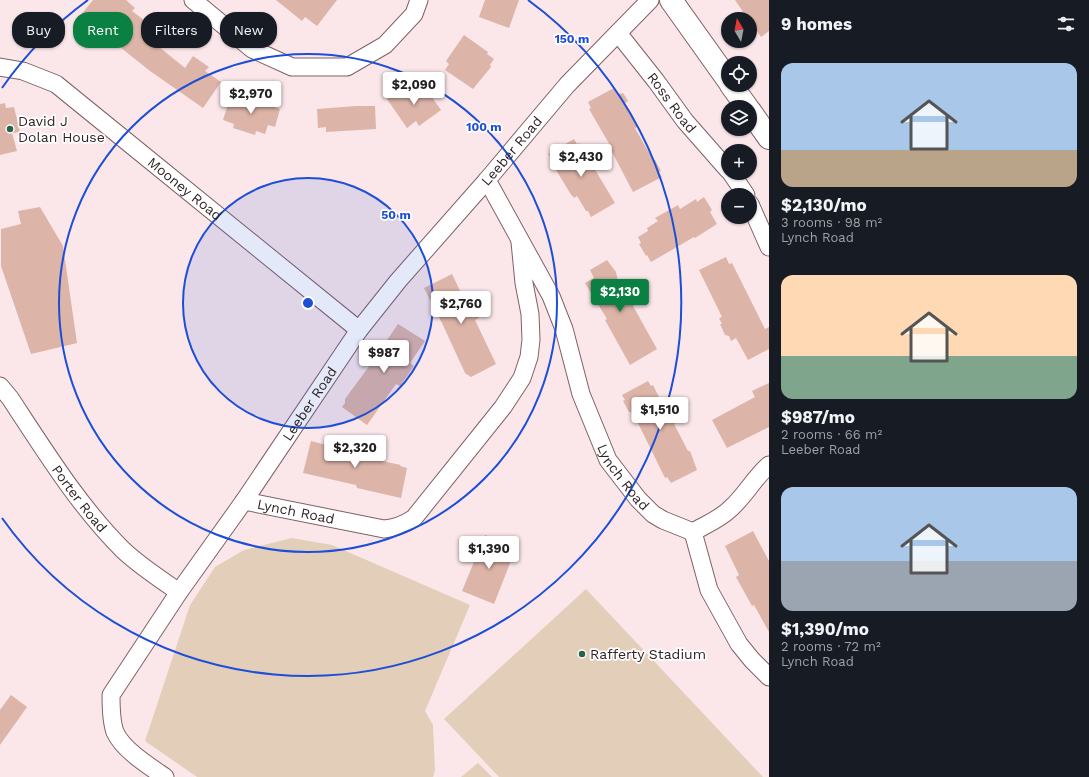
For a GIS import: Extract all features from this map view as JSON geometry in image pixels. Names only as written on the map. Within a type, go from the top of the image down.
[{"type":"main road","points":[[671,0],[721,70]]},
{"type":"main road","points":[[757,121],[769,138]]},
{"type":"street","points":[[193,0],[252,49],[292,67],[347,67],[385,45],[414,14],[419,0]]},
{"type":"street","name":"Leeber Road","points":[[165,777],[144,763],[121,742],[115,731],[111,709],[111,695],[179,592],[244,500],[359,330],[398,281],[487,180],[567,85],[650,0]]},
{"type":"street","name":"Ross Road","points":[[618,33],[685,121],[721,162]]},
{"type":"street","name":"Mooney Road","points":[[0,67],[23,71],[56,84],[359,330]]},
{"type":"street","name":"Lynch Road","points":[[487,180],[551,296],[564,329],[581,394],[608,460],[638,499],[653,514],[662,520],[693,532]]},
{"type":"street","points":[[757,220],[769,247]]},
{"type":"street","name":"Lynch Road","points":[[244,500],[384,529],[396,528],[407,524],[414,518],[503,407],[522,378],[529,357],[531,340],[530,314],[524,283],[520,242]]},
{"type":"street","name":"Porter Road","points":[[0,386],[10,398],[68,485],[99,525],[124,551],[148,571],[179,592]]},
{"type":"street","points":[[769,465],[755,480],[745,495],[729,511],[693,532],[709,590],[739,644],[769,677]]},
{"type":"shaded area","points":[[292,538],[332,545],[470,605],[425,711],[433,725],[435,770],[433,777],[197,777],[145,741],[190,605],[215,567],[244,550]]},
{"type":"shaded area","name":"Rafferty Stadium","points":[[586,589],[763,777],[499,777],[444,719]]},
{"type":"shaded area","points":[[478,763],[492,777],[461,777]]},
{"type":"building","points":[[93,0],[126,0],[135,8],[132,11],[141,18],[141,48],[160,48],[185,68],[193,56],[209,67],[205,71],[221,82],[203,108],[150,71],[121,48],[133,48],[133,12],[83,12]]},
{"type":"building","points":[[276,0],[337,0],[317,26],[305,17],[302,21]]},
{"type":"building","points":[[485,0],[519,0],[509,28],[479,17]]},
{"type":"building","points":[[735,0],[769,0],[769,31],[761,37],[757,31],[757,12],[743,12]]},
{"type":"building","points":[[464,35],[488,52],[487,54],[494,59],[490,65],[491,67],[473,89],[445,70],[449,64],[446,61]]},
{"type":"building","points":[[424,86],[441,110],[419,126],[416,121],[407,128],[387,99],[404,87],[415,92]]},
{"type":"building","points":[[614,88],[618,94],[623,93],[628,101],[625,103],[637,127],[635,128],[661,171],[659,172],[662,177],[633,192],[610,148],[611,147],[589,109],[591,108],[588,102]]},
{"type":"building","points":[[231,95],[251,102],[253,100],[280,109],[275,127],[268,125],[265,134],[256,131],[255,135],[233,128],[234,124],[223,120]]},
{"type":"building","name":"David J Dolan House","points":[[5,103],[6,108],[14,107],[20,132],[12,133],[17,151],[0,155],[0,104]]},
{"type":"building","points":[[375,106],[376,129],[326,132],[326,127],[318,128],[317,109]]},
{"type":"building","points":[[574,139],[577,144],[579,143],[615,203],[591,217],[577,196],[574,198],[570,193],[550,160],[552,159],[548,154]]},
{"type":"building","points":[[704,197],[712,210],[710,212],[717,224],[651,262],[639,244],[641,243],[638,237],[648,231],[647,228],[658,221],[655,218],[678,205],[680,209],[696,199],[697,202]]},
{"type":"building","points":[[40,207],[63,246],[77,343],[31,354],[1,266],[1,229],[21,224],[18,211]]},
{"type":"building","points":[[726,257],[729,264],[732,263],[765,329],[769,327],[769,349],[748,360],[736,338],[731,341],[729,336],[725,335],[719,318],[722,317],[699,270]]},
{"type":"building","points":[[607,260],[616,272],[618,282],[625,282],[637,303],[633,306],[657,349],[630,365],[605,320],[607,319],[585,283],[594,278],[590,270]]},
{"type":"building","points":[[452,274],[463,297],[467,295],[477,310],[476,313],[479,318],[475,320],[496,364],[471,377],[465,373],[424,288]]},
{"type":"building","points":[[398,324],[425,341],[410,363],[414,366],[400,386],[396,384],[367,425],[342,407],[345,403],[345,399]]},
{"type":"building","points":[[648,381],[651,386],[653,385],[661,401],[665,400],[676,415],[674,417],[677,422],[674,424],[688,451],[690,451],[697,470],[671,483],[667,477],[665,478],[635,417],[634,418],[631,412],[629,412],[623,401],[625,400],[622,395]]},
{"type":"building","points":[[769,383],[769,427],[727,448],[712,420],[755,397],[752,391]]},
{"type":"building","points":[[311,441],[334,447],[335,443],[352,447],[360,450],[360,453],[377,458],[377,460],[401,465],[400,466],[407,468],[401,498],[357,488],[356,485],[303,473]]},
{"type":"building","points":[[753,531],[769,561],[769,632],[754,605],[752,606],[736,577],[739,575],[725,546]]},
{"type":"building","points":[[485,535],[516,548],[494,604],[462,591]]},
{"type":"building","points":[[11,695],[27,707],[0,745],[0,710]]},
{"type":"place","name":"David J Dolan House","points":[[10,129]]},
{"type":"place","name":"Rafferty Stadium","points":[[582,654]]}]
